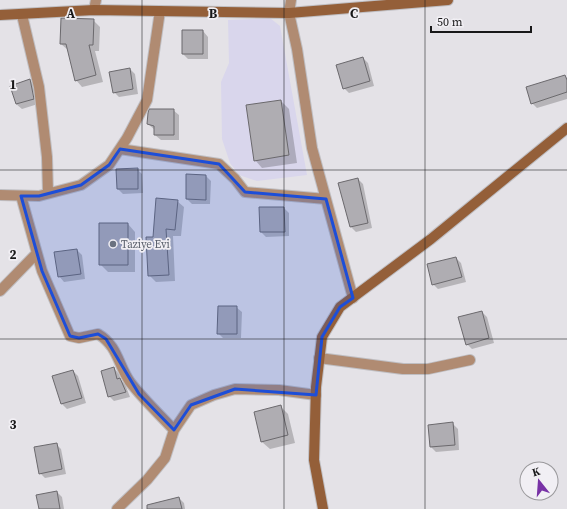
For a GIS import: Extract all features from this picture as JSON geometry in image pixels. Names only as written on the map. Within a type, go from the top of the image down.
[{"type":"street","points":[[291,0],[289,13],[297,49],[312,148],[353,298]]},
{"type":"street","points":[[0,15],[22,15],[95,5],[160,11],[289,13],[448,0]]},
{"type":"street","points":[[0,195],[39,196],[82,185],[109,165],[127,138],[147,100],[160,11]]},
{"type":"street","points":[[22,15],[39,87],[47,157],[48,193]]},
{"type":"street","points":[[323,509],[314,460],[316,394],[319,358],[322,337],[340,307],[431,239],[567,128]]},
{"type":"street","points":[[120,149],[219,164],[235,179],[245,192],[326,199]]},
{"type":"street","points":[[21,196],[42,271],[70,336],[79,338],[98,334],[106,339],[114,349],[129,380],[139,394],[174,430]]},
{"type":"street","points":[[0,291],[37,253]]},
{"type":"street","points":[[319,358],[403,369],[428,369],[470,360]]},
{"type":"street","points":[[117,509],[147,480],[165,458],[174,430],[191,405],[214,395],[236,389],[278,390],[316,394]]},
{"type":"highlighted area","points":[[120,149],[219,164],[245,192],[326,199],[353,298],[340,307],[322,337],[316,395],[235,389],[191,405],[174,430],[139,394],[106,339],[98,334],[79,338],[70,336],[42,271],[21,196],[39,196],[81,185],[109,165]]},
{"type":"shaded area","points":[[270,18],[280,26],[307,175],[257,181],[239,175],[230,163],[222,139],[221,82],[229,63],[228,20]]},
{"type":"building","points":[[61,18],[94,19],[93,45],[89,45],[96,75],[75,81],[66,44],[60,44]]},
{"type":"building","points":[[182,30],[203,30],[203,54],[182,54]]},
{"type":"building","points":[[363,57],[370,81],[343,89],[336,65]]},
{"type":"building","points":[[130,68],[133,89],[113,93],[109,72]]},
{"type":"building","points":[[565,75],[567,80],[567,92],[531,104],[526,87]]},
{"type":"building","points":[[30,79],[34,99],[16,104],[10,86]]},
{"type":"building","points":[[281,100],[289,155],[254,161],[246,105]]},
{"type":"building","points":[[149,109],[174,109],[174,135],[154,135],[154,126],[147,124]]},
{"type":"building","points":[[138,168],[138,189],[117,189],[116,169]]},
{"type":"building","points":[[186,174],[206,175],[206,200],[186,199]]},
{"type":"building","points":[[358,178],[368,223],[350,227],[338,183]]},
{"type":"building","points":[[156,198],[178,200],[175,230],[166,229],[169,275],[148,276],[146,237],[153,237]]},
{"type":"building","points":[[259,207],[284,207],[285,232],[260,232]]},
{"type":"building","name":"Taziye Evi","points":[[99,223],[128,223],[128,265],[99,265]]},
{"type":"building","points":[[77,249],[81,274],[58,277],[54,252]]},
{"type":"building","points":[[456,257],[462,277],[432,285],[427,264]]},
{"type":"building","points":[[218,306],[237,306],[237,334],[217,334]]},
{"type":"building","points":[[482,311],[489,338],[466,345],[458,317]]},
{"type":"building","points":[[114,367],[117,379],[120,378],[126,392],[108,397],[101,371]]},
{"type":"building","points":[[73,370],[82,398],[61,404],[52,376]]},
{"type":"building","points":[[281,405],[288,435],[261,442],[254,412]]},
{"type":"building","points":[[453,422],[455,445],[430,447],[428,425]]},
{"type":"building","points":[[57,443],[62,469],[39,474],[34,447]]},
{"type":"building","points":[[57,491],[60,509],[39,509],[36,495]]},
{"type":"building","points":[[179,497],[182,509],[147,509],[147,505]]},
{"type":"place","name":"Taziye Evi","points":[[113,244]]}]
